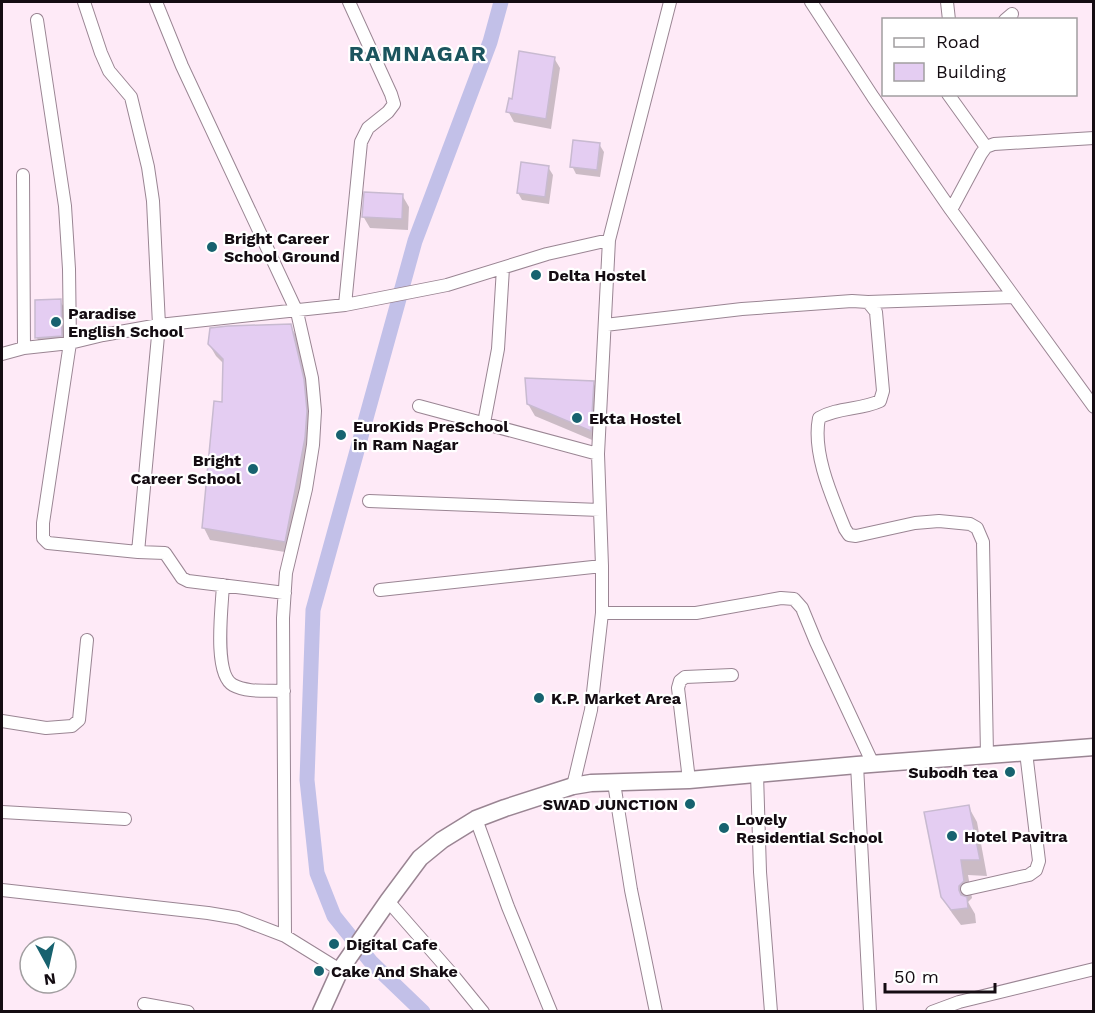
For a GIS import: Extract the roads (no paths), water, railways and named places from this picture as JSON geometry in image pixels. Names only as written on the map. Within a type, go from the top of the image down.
[{"type":"street","points":[[84,2],[109,71],[131,97],[144,148],[153,201],[159,326],[138,552]]},
{"type":"street","points":[[156,2],[182,66],[297,312],[312,378],[315,411],[313,445],[306,489],[286,573],[283,618],[285,936]]},
{"type":"street","points":[[345,305],[361,142],[368,128],[388,112],[394,104],[349,2]]},
{"type":"street","points":[[573,786],[591,710],[602,613],[598,454],[609,240],[670,2]]},
{"type":"street","points":[[811,2],[878,95],[951,210],[1094,407]]},
{"type":"street","points":[[947,2],[949,18]]},
{"type":"street","points":[[37,20],[65,206],[70,343],[43,523],[43,538],[48,543],[165,554],[182,578],[189,581],[285,592]]},
{"type":"street","points":[[949,96],[986,147]]},
{"type":"street","points":[[951,210],[986,147],[994,144],[1094,138]]},
{"type":"street","points":[[22,175],[24,348]]},
{"type":"street","points":[[2,354],[24,348],[70,343],[159,326],[297,312],[409,293],[447,285],[546,254],[609,240]]},
{"type":"street","points":[[484,423],[498,349],[503,268]]},
{"type":"street","points":[[605,325],[742,309],[852,301],[1014,297]]},
{"type":"street","points":[[868,302],[876,312],[883,391],[880,401],[828,413],[819,418],[817,427],[819,450],[826,481],[849,535],[856,536],[915,523],[939,521],[970,524],[981,534],[987,755]]},
{"type":"street","points":[[419,406],[598,454]]},
{"type":"street","points":[[369,501],[600,510]]},
{"type":"street","points":[[380,590],[602,566]]},
{"type":"street","points":[[223,585],[220,654],[225,678],[231,684],[247,690],[284,691]]},
{"type":"street","points":[[602,613],[696,613],[781,598],[794,599],[802,608],[865,764],[870,1011]]},
{"type":"street","points":[[2,721],[46,728],[62,728],[72,726],[80,720],[87,640]]},
{"type":"street","points":[[689,780],[678,688],[680,681],[686,677],[732,675]]},
{"type":"street","points":[[321,1011],[340,970],[420,858],[442,840],[476,819],[505,808],[573,786],[591,783],[689,780],[1094,747]]},
{"type":"street","points":[[967,888],[1029,875],[1036,870],[1039,861],[1026,752]]},
{"type":"street","points":[[757,774],[760,872],[771,1011]]},
{"type":"street","points":[[614,783],[631,890],[656,1011]]},
{"type":"street","points":[[2,812],[125,819]]},
{"type":"street","points":[[476,819],[508,907],[551,1011]]},
{"type":"street","points":[[2,890],[238,918],[285,936],[340,970]]},
{"type":"street","points":[[388,901],[483,1011]]},
{"type":"street","points":[[932,1011],[959,1002],[1094,969]]},
{"type":"street","points":[[144,1004],[188,1011]]},
{"type":"waterway","points":[[423,1012],[371,962],[334,916],[317,873],[307,780],[313,610],[415,241],[490,42],[501,2]]},
{"type":"place","name":"Bright Career School Ground","points":[[212,247]]},
{"type":"place","name":"Delta Hostel","points":[[536,275]]},
{"type":"place","name":"Paradise English School","points":[[56,322]]},
{"type":"place","name":"Ekta Hostel","points":[[577,418]]},
{"type":"place","name":"EuroKids PreSchool in Ram Nagar","points":[[341,435]]},
{"type":"place","name":"Bright Career School","points":[[253,469]]},
{"type":"place","name":"K.P. Market Area","points":[[539,698]]},
{"type":"place","name":"Subodh tea","points":[[1010,772]]},
{"type":"place","name":"SWAD JUNCTION","points":[[690,804]]},
{"type":"place","name":"Lovely Residential School","points":[[724,828]]},
{"type":"place","name":"Hotel Pavitra","points":[[952,836]]},
{"type":"place","name":"Digital Cafe","points":[[334,944]]},
{"type":"place","name":"Cake And Shake","points":[[319,971]]},
{"type":"district","name":"RAMNAGAR","points":[[418,53]]}]
